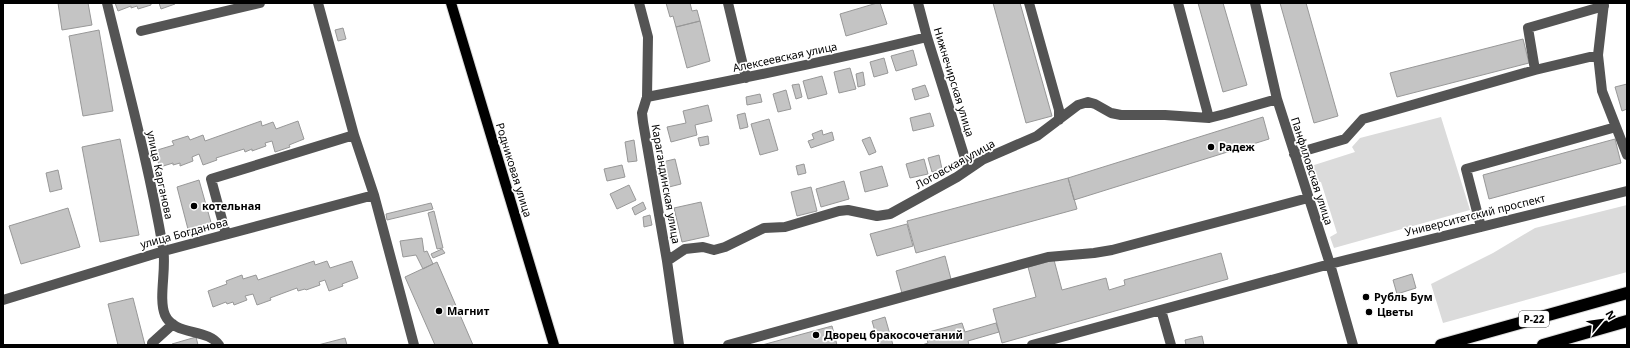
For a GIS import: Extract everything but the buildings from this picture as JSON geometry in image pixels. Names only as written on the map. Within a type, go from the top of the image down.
[{"type":"highway","name":"Р-22","points":[[1442,345],[1627,293]]},
{"type":"highway","name":"Р-22","points":[[1544,345],[1627,321]]},
{"type":"main road","name":"Родниковая улица","points":[[451,3],[554,345]]},
{"type":"street","name":"улица Карганова","points":[[107,3],[147,164],[164,251],[163,304],[165,315],[173,324]]},
{"type":"street","points":[[140,31],[260,3]]},
{"type":"street","points":[[318,3],[354,135],[374,195],[414,345]]},
{"type":"street","name":"Карагандинская улица","points":[[640,3],[648,37],[648,97],[642,113],[643,122],[667,261],[679,345]]},
{"type":"street","points":[[728,3],[746,78]]},
{"type":"street","name":"Нижнечирская улица","points":[[918,3],[927,37],[968,168]]},
{"type":"street","points":[[1029,3],[1059,110],[1059,120]]},
{"type":"street","points":[[1178,3],[1209,118]]},
{"type":"street","name":"Панфиловская улица","points":[[1255,3],[1277,99],[1330,264],[1353,345]]},
{"type":"street","points":[[1536,70],[1528,28],[1604,4],[1598,55],[1602,91],[1627,156]]},
{"type":"street","name":"Алексеевская улица","points":[[648,97],[746,78],[871,51],[927,37]]},
{"type":"street","points":[[1294,154],[1345,140],[1364,120],[1536,70],[1598,55]]},
{"type":"street","name":"Логовская улица","points":[[667,261],[685,249],[702,247],[714,250],[725,248],[764,228],[785,227],[838,211],[848,210],[877,216],[890,214],[957,178],[968,168],[982,160],[1038,136],[1078,105],[1088,102],[1095,104],[1110,113],[1121,115],[1165,115],[1209,118],[1277,99]]},
{"type":"street","points":[[1481,227],[1466,169],[1616,126]]},
{"type":"street","points":[[226,234],[211,179],[354,135]]},
{"type":"street","name":"Университетский проспект","points":[[1032,345],[1065,341],[1161,310],[1330,264],[1627,191]]},
{"type":"street","name":"улица Богданова","points":[[3,300],[164,251],[374,195]]},
{"type":"street","points":[[728,345],[1048,257],[1094,254],[1112,250],[1308,198]]},
{"type":"street","points":[[1161,310],[1171,345]]},
{"type":"street","points":[[152,345],[152,343],[173,324],[211,338],[219,345]]},
{"type":"shaded area","points":[[1441,117],[1470,210],[1334,248],[1330,237],[1337,233],[1321,182],[1313,181],[1308,167],[1355,152],[1352,147],[1360,138]]},
{"type":"shaded area","points":[[1627,205],[1627,272],[1443,323],[1431,284],[1493,253],[1535,228]]},
{"type":"place","name":"Радеж","points":[[1211,147]]},
{"type":"place","name":"котельная","points":[[194,206]]},
{"type":"place","name":"Рубль Бум","points":[[1366,297]]},
{"type":"place","name":"Магнит","points":[[439,311]]},
{"type":"place","name":"Цветы","points":[[1369,312]]},
{"type":"place","name":"Дворец бракосочетаний","points":[[816,335]]}]
